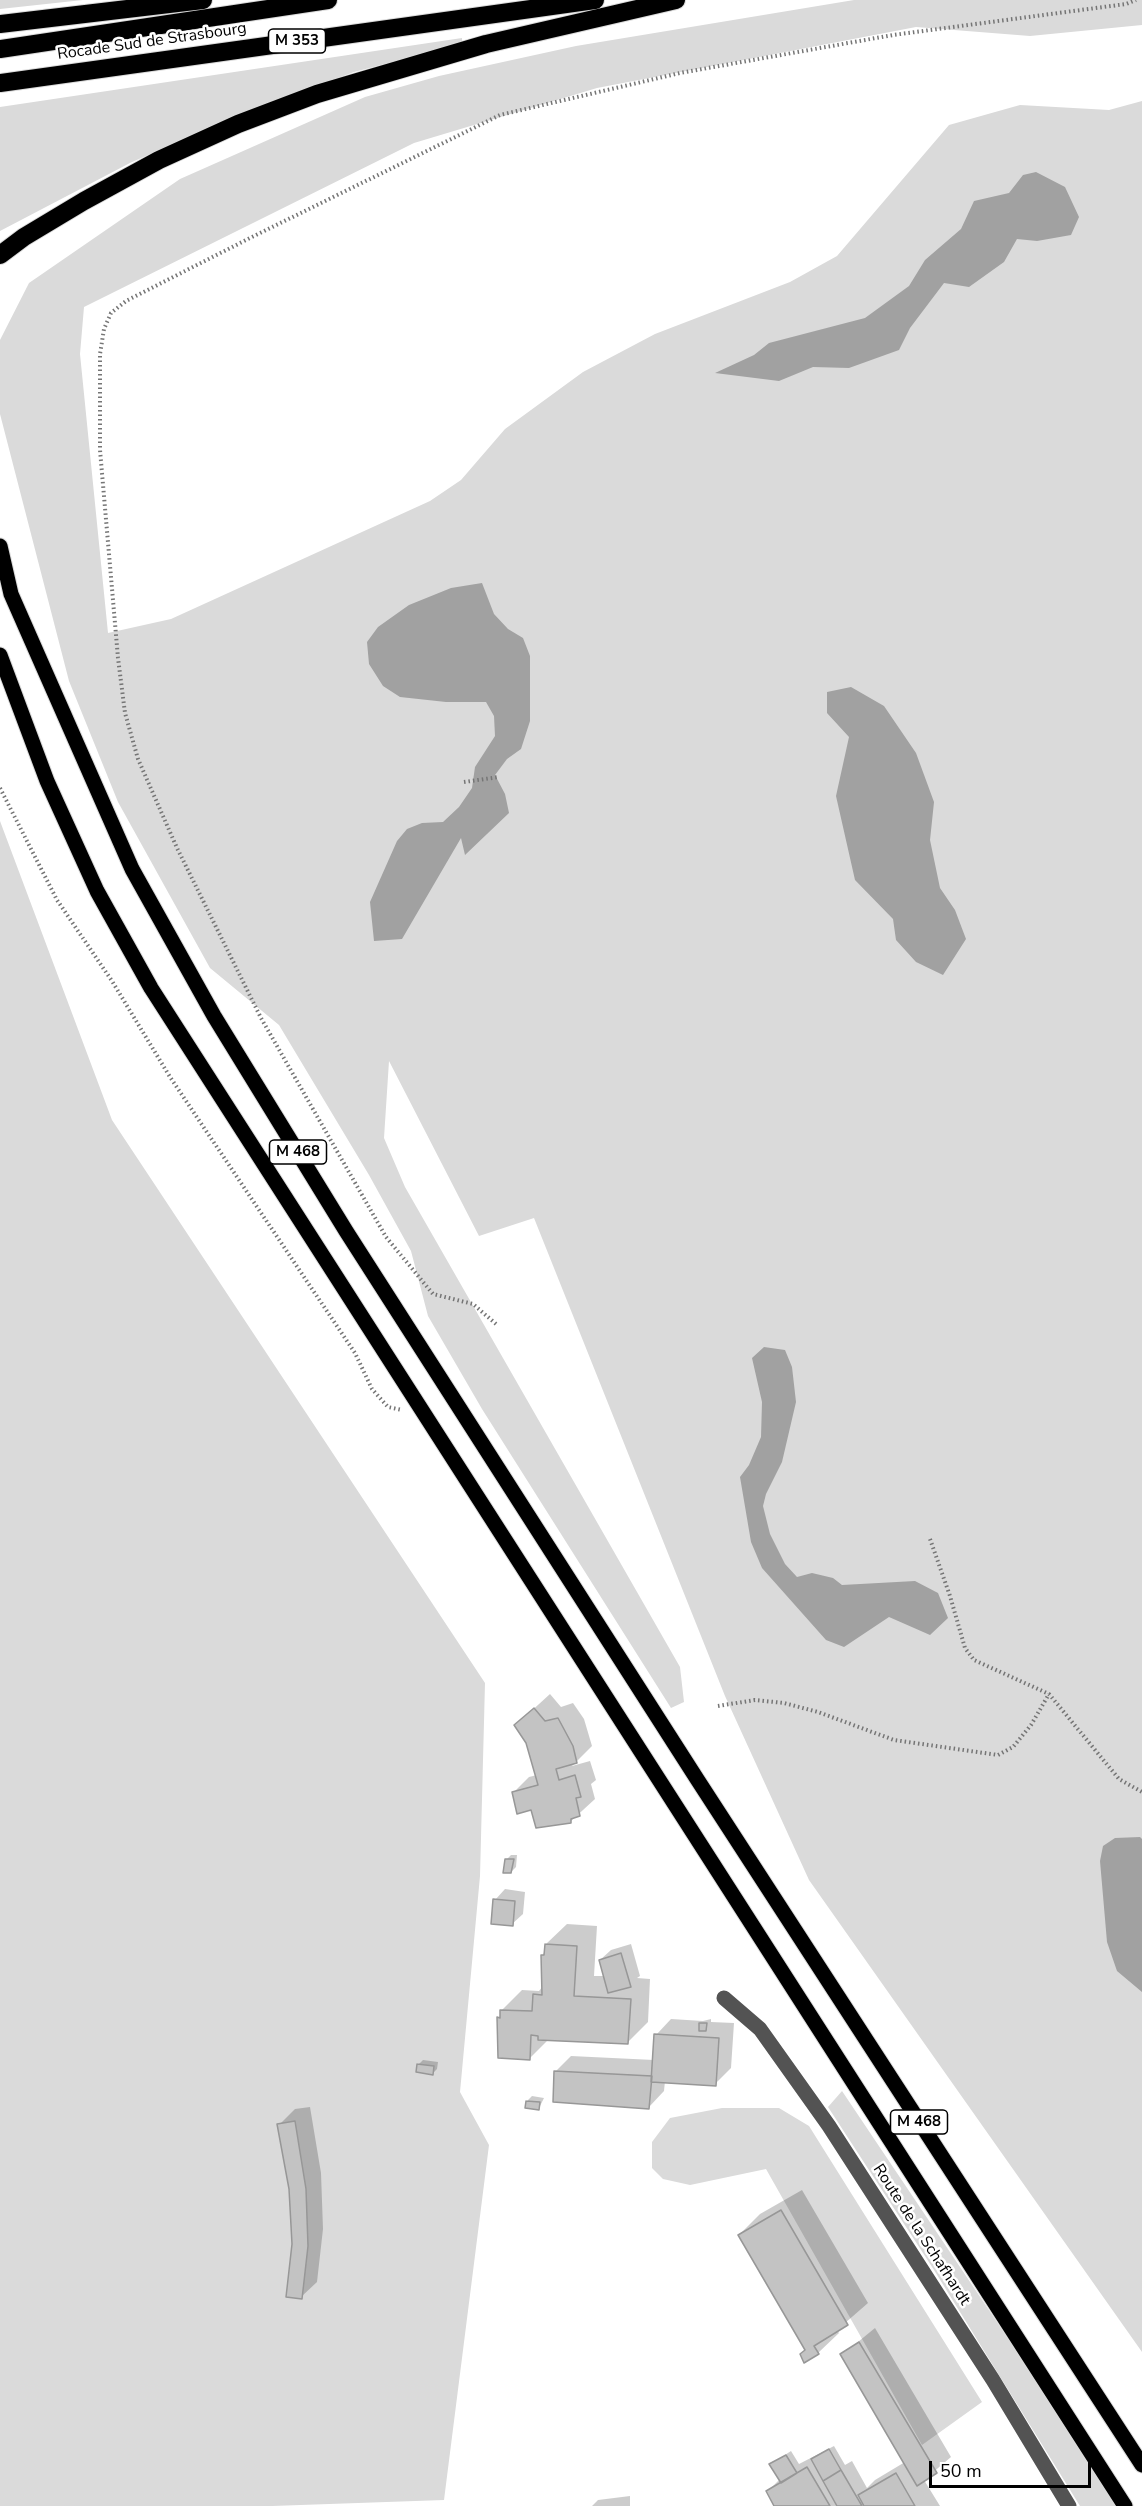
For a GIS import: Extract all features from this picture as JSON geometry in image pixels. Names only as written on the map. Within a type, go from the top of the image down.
[{"type":"highway","points":[[0,24],[203,0]]},
{"type":"highway","name":"Rocade Sud de Strasbourg","points":[[0,50],[328,0]]},
{"type":"highway","name":"Rocade Sud de Strasbourg","points":[[0,83],[594,0]]},
{"type":"highway","points":[[0,255],[24,237],[84,201],[159,160],[238,124],[316,94],[486,44],[676,0]]},
{"type":"main road","name":"M 468","points":[[0,546],[11,594],[132,869],[214,1016],[346,1231],[697,1779],[1142,2464]]},
{"type":"main road","name":"M 468","points":[[0,655],[47,781],[97,891],[151,988],[1125,2506]]},
{"type":"street","name":"Route de la Schafhardt","points":[[724,1998],[760,2030],[829,2126],[993,2380],[1069,2506]]},
{"type":"path","points":[[496,1324],[473,1304],[433,1294],[386,1237],[261,1018],[177,848],[138,759],[125,714],[118,658],[100,450],[100,354],[104,329],[111,313],[126,301],[500,115],[691,71],[893,35],[1116,5],[1136,0]]},
{"type":"path","points":[[464,782],[499,777]]},
{"type":"path","points":[[0,788],[57,900],[112,981],[171,1077],[355,1353],[372,1389],[388,1407],[426,1416]]},
{"type":"path","points":[[930,1539],[965,1648],[974,1660],[1049,1694],[1119,1779],[1142,1792]]},
{"type":"path","points":[[718,1706],[755,1700],[784,1703],[818,1712],[894,1740],[998,1755],[1013,1747],[1031,1725],[1049,1694]]},
{"type":"shaded area","points":[[0,0],[83,0],[0,9]]},
{"type":"shaded area","points":[[854,0],[1142,0],[1142,25],[1030,36],[916,27],[597,88],[414,143],[84,307],[80,354],[108,633],[171,619],[430,501],[461,480],[505,429],[583,372],[655,334],[790,282],[837,256],[949,125],[1020,105],[1109,110],[1142,101],[1142,2352],[809,1880],[725,1696],[534,1218],[479,1236],[389,1061],[384,1138],[405,1187],[680,1667],[684,1702],[671,1708],[482,1409],[428,1316],[411,1251],[369,1175],[279,1025],[210,968],[118,802],[69,681],[0,414],[0,340],[29,283],[180,179],[365,97],[439,76],[576,46]]},
{"type":"shaded area","points":[[462,38],[462,44],[354,72],[222,122],[130,163],[0,231],[0,107]]},
{"type":"shaded area","points":[[1036,172],[1065,187],[1079,217],[1071,235],[1037,241],[1017,239],[1004,262],[969,287],[944,283],[910,328],[899,350],[849,368],[813,367],[779,381],[715,373],[754,355],[769,343],[865,318],[909,286],[925,260],[961,229],[974,201],[1009,193],[1023,175]]},
{"type":"shaded area","points":[[482,583],[494,614],[508,629],[523,638],[530,656],[530,721],[521,749],[507,759],[495,775],[505,794],[509,813],[465,855],[461,838],[402,939],[374,941],[370,902],[397,841],[407,829],[422,823],[443,822],[459,807],[472,788],[475,767],[495,736],[494,716],[486,702],[446,702],[400,697],[383,686],[369,664],[367,642],[378,627],[409,605],[451,588]]},
{"type":"shaded area","points":[[851,687],[884,706],[916,753],[934,802],[930,840],[940,888],[955,910],[966,939],[943,975],[916,962],[896,940],[893,919],[855,880],[836,796],[849,737],[827,713],[827,692]]},
{"type":"shaded area","points":[[0,821],[112,1120],[485,1683],[480,1876],[460,2092],[489,2145],[444,2500],[272,2506],[0,2506]]},
{"type":"shaded area","points":[[764,1347],[785,1350],[792,1367],[796,1402],[782,1462],[766,1494],[763,1506],[770,1534],[785,1564],[797,1577],[812,1573],[833,1578],[842,1585],[915,1581],[938,1593],[948,1618],[930,1635],[889,1617],[844,1647],[826,1640],[762,1568],[751,1542],[740,1477],[749,1465],[761,1437],[762,1402],[752,1358]]},
{"type":"shaded area","points":[[1140,1837],[1142,1839],[1142,1992],[1117,1971],[1107,1942],[1100,1861],[1103,1846],[1115,1838]]},
{"type":"shaded area","points":[[842,2091],[1011,2343],[1116,2506],[1080,2506],[934,2270],[828,2107]]},
{"type":"shaded area","points":[[722,2108],[779,2108],[809,2126],[982,2402],[922,2445],[766,2169],[690,2185],[663,2179],[652,2168],[652,2142],[670,2118]]},
{"type":"building","points":[[534,1708],[545,1721],[558,1718],[573,1746],[577,1763],[556,1769],[559,1780],[575,1775],[581,1797],[576,1798],[580,1816],[571,1819],[571,1823],[536,1828],[531,1810],[517,1814],[512,1792],[538,1785],[526,1743],[514,1725]]},
{"type":"building","points":[[505,1859],[514,1859],[511,1873],[503,1873]]},
{"type":"building","points":[[493,1899],[515,1901],[513,1926],[491,1924]]},
{"type":"building","points":[[545,1944],[577,1946],[574,1996],[631,1999],[628,2044],[538,2040],[538,2036],[531,2035],[530,2060],[498,2058],[497,2017],[500,2018],[500,2010],[532,2011],[533,1994],[542,1995],[541,1955],[544,1955]]},
{"type":"building","points":[[621,1953],[631,1987],[608,1993],[599,1960]]},
{"type":"building","points":[[699,2023],[707,2023],[706,2031],[699,2031]]},
{"type":"building","points":[[654,2034],[719,2038],[716,2086],[651,2082]]},
{"type":"building","points":[[417,2064],[434,2066],[433,2075],[416,2072]]},
{"type":"building","points":[[554,2071],[652,2076],[649,2109],[553,2102]]},
{"type":"building","points":[[526,2101],[540,2102],[539,2110],[525,2108]]},
{"type":"building","points":[[295,2121],[306,2189],[308,2246],[302,2299],[286,2297],[292,2244],[289,2189],[277,2124]]},
{"type":"building","points":[[781,2210],[848,2325],[814,2346],[819,2354],[804,2363],[800,2354],[805,2350],[738,2235]]},
{"type":"building","points":[[859,2342],[937,2473],[917,2486],[840,2354]]},
{"type":"building","points":[[829,2449],[841,2470],[823,2481],[811,2459]]},
{"type":"building","points":[[786,2455],[797,2473],[781,2483],[769,2464]]},
{"type":"building","points":[[807,2467],[830,2506],[774,2506],[766,2491]]},
{"type":"building","points":[[841,2470],[862,2506],[837,2506],[823,2481]]},
{"type":"building","points":[[896,2473],[915,2506],[864,2506],[858,2495]]}]
